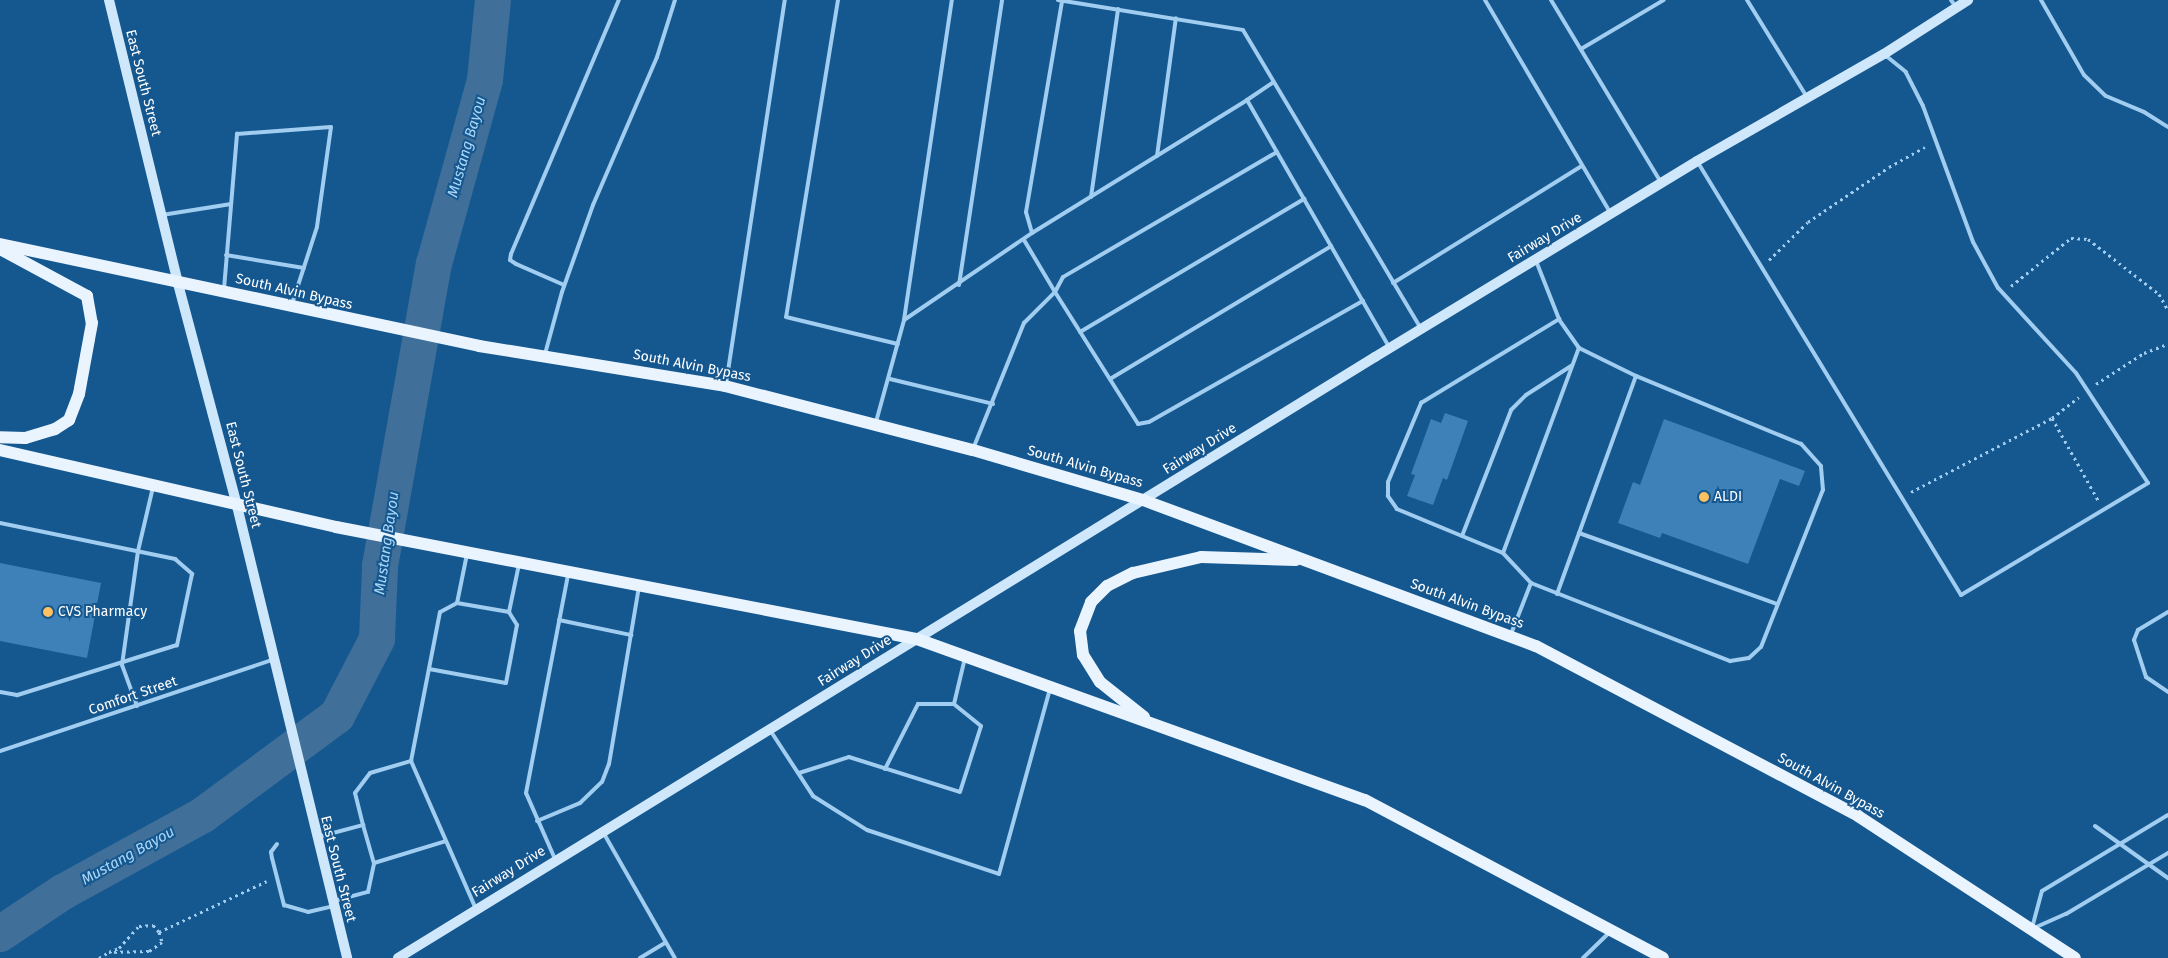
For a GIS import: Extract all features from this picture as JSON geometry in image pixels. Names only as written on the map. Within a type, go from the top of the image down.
[{"type":"main road","name":"South Alvin Bypass","points":[[0,244],[177,280],[374,325],[479,346],[545,355],[725,386],[973,450],[1143,500],[1536,646],[1858,816],[2032,928],[2075,958]]},
{"type":"main road","points":[[0,249],[87,296],[92,323],[79,394],[69,420],[55,429],[26,438],[0,437]]},
{"type":"main road","points":[[0,450],[237,506],[336,527],[917,639],[1365,800],[1613,929],[1663,958]]},
{"type":"main road","points":[[1151,723],[1100,682],[1083,655],[1080,631],[1096,597],[1107,586],[1133,573],[1200,557],[1306,561]]},
{"type":"street","name":"East South Street","points":[[109,0],[177,280],[237,506],[315,838],[347,958]]},
{"type":"street","name":"Fairway Drive","points":[[398,958],[555,859],[603,832],[770,730],[1421,329],[1661,183],[1884,54],[1954,4],[1968,0]]},
{"type":"lane","points":[[564,285],[516,264],[510,260],[511,254],[619,0]]},
{"type":"lane","points":[[545,355],[564,285],[593,205],[657,57],[675,0]]},
{"type":"lane","points":[[725,386],[785,0]]},
{"type":"lane","points":[[838,0],[786,317],[898,344]]},
{"type":"lane","points":[[875,424],[890,379],[904,320],[952,0]]},
{"type":"lane","points":[[959,285],[1002,0]]},
{"type":"lane","points":[[1058,0],[1243,30],[1421,329]]},
{"type":"lane","points":[[1485,0],[1611,214]]},
{"type":"lane","points":[[1551,0],[1661,183]]},
{"type":"lane","points":[[1580,49],[1664,0]]},
{"type":"lane","points":[[1747,0],[1807,97]]},
{"type":"lane","points":[[2041,0],[2084,75],[2106,96],[2144,112],[2168,128]]},
{"type":"lane","points":[[1032,233],[1026,212],[1062,1]]},
{"type":"lane","points":[[1090,197],[1118,9]]},
{"type":"lane","points":[[1157,156],[1176,18]]},
{"type":"lane","points":[[1697,162],[1961,595],[2148,483],[2076,373],[2002,293],[1973,242],[1923,106],[1906,72],[1884,54]]},
{"type":"lane","points":[[904,320],[959,285],[1032,233],[1248,100],[1274,82]]},
{"type":"lane","points":[[1248,100],[1390,348]]},
{"type":"lane","points":[[223,291],[237,134],[331,127],[317,227],[291,306]]},
{"type":"lane","points":[[973,450],[993,404],[1024,322],[1055,292],[1063,277],[1277,152]]},
{"type":"lane","points":[[1394,282],[1582,166]]},
{"type":"lane","points":[[1080,332],[1304,199]]},
{"type":"lane","points":[[162,215],[231,204]]},
{"type":"lane","points":[[1024,240],[1138,424],[1149,422],[1362,301]]},
{"type":"lane","points":[[1110,379],[1331,246]]},
{"type":"lane","points":[[226,255],[304,268]]},
{"type":"lane","points":[[1536,260],[1559,320],[1579,348],[1636,376],[1801,444],[1821,466],[1823,490],[1761,647],[1749,658],[1730,661],[1531,583],[1503,553],[1397,509],[1388,496],[1388,482],[1421,403],[1559,320]]},
{"type":"lane","points":[[1503,553],[1579,348]]},
{"type":"lane","points":[[1462,536],[1511,410],[1526,395],[1572,365]]},
{"type":"lane","points":[[1557,594],[1636,376]]},
{"type":"lane","points":[[890,379],[993,404]]},
{"type":"lane","points":[[136,706],[122,665],[138,551],[153,486]]},
{"type":"lane","points":[[0,523],[175,559],[192,574],[177,646],[122,665],[17,695],[0,692]]},
{"type":"lane","points":[[1579,533],[1778,604]]},
{"type":"lane","points":[[457,603],[467,552]]},
{"type":"lane","points":[[508,612],[520,562]]},
{"type":"lane","points":[[555,859],[526,793],[568,572]]},
{"type":"lane","points":[[1510,636],[1531,583]]},
{"type":"lane","points":[[537,821],[580,804],[602,782],[609,764],[640,585]]},
{"type":"lane","points":[[429,670],[506,683],[517,624],[508,612],[457,603],[440,612],[410,761],[476,909]]},
{"type":"lane","points":[[2168,612],[2138,630],[2134,640],[2146,677],[2168,692]]},
{"type":"lane","points":[[559,620],[631,635]]},
{"type":"lane","points":[[954,704],[965,656]]},
{"type":"lane","name":"Comfort Street","points":[[0,751],[272,660]]},
{"type":"lane","points":[[770,730],[813,796],[867,830],[999,874],[1050,687]]},
{"type":"lane","points":[[799,773],[849,757],[960,792],[981,726],[954,704],[918,704],[885,768]]},
{"type":"lane","points":[[277,844],[271,852],[282,900],[289,909],[308,912],[368,892],[374,864],[354,794],[370,773],[410,761]]},
{"type":"lane","points":[[2032,928],[2042,891],[2168,815]]},
{"type":"lane","points":[[315,838],[363,825]]},
{"type":"lane","points":[[2096,826],[2168,878]]},
{"type":"lane","points":[[603,832],[675,958]]},
{"type":"lane","points":[[374,864],[446,841]]},
{"type":"lane","points":[[2032,928],[2066,914],[2168,853]]},
{"type":"lane","points":[[1582,958],[1613,929]]},
{"type":"lane","points":[[640,958],[665,943]]},
{"type":"path","points":[[1761,267],[1808,222],[1889,167],[1935,141]]},
{"type":"path","points":[[2002,293],[2071,238],[2088,239],[2159,294],[2168,310]]},
{"type":"path","points":[[1901,497],[2052,418],[2087,390],[2144,353],[2168,344]]},
{"type":"path","points":[[2052,418],[2104,510]]},
{"type":"path","points":[[159,932],[276,877]]},
{"type":"path","points":[[100,958],[109,952],[119,948],[139,926],[153,925],[159,932],[162,942],[149,951],[109,952]]},
{"type":"building","points":[[1445,413],[1468,421],[1447,480],[1443,478],[1433,505],[1407,496],[1415,475],[1411,474],[1431,419],[1441,423]]},
{"type":"building","points":[[1664,419],[1805,471],[1799,486],[1780,479],[1748,564],[1662,533],[1660,538],[1618,523],[1633,482],[1640,485]]},
{"type":"building","name":"CVS Pharmacy","points":[[0,563],[101,583],[87,658],[0,641]]},
{"type":"waterway","name":"Mustang Bayou","points":[[0,934],[63,892],[203,815],[337,716],[377,639],[380,566],[434,264],[485,80],[493,0]]},
{"type":"place","name":"ALDI","points":[[1704,497]]},
{"type":"place","name":"CVS Pharmacy","points":[[48,612]]}]
